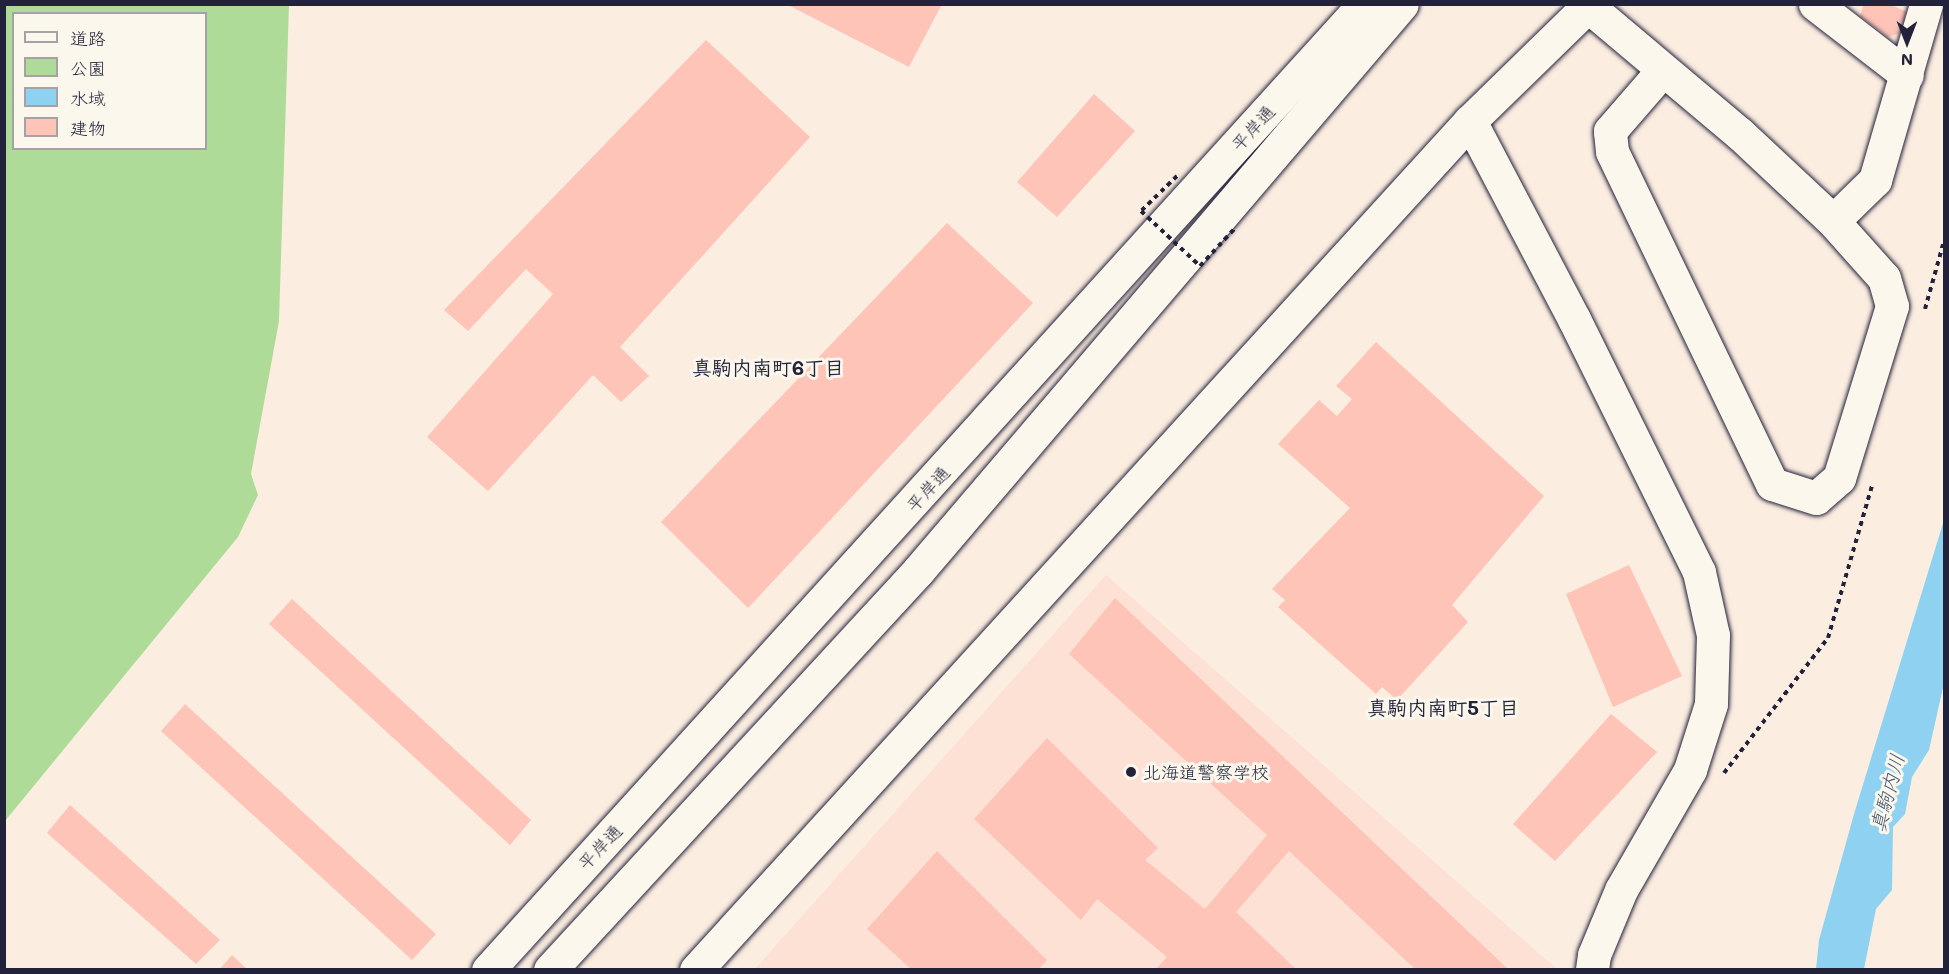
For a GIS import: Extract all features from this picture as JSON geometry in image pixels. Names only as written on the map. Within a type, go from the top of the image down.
[{"type":"street","name":"平岸通","points":[[488,969],[882,539],[1364,4]]},
{"type":"street","name":"平岸通","points":[[550,969],[918,571],[1402,4]]},
{"type":"street","name":"平岸通","points":[[1364,51],[1394,30],[1418,4]]},
{"type":"street","points":[[1815,4],[1907,75]]},
{"type":"street","points":[[1833,221],[1875,180],[1926,4]]},
{"type":"street","points":[[696,969],[1470,121],[1589,5],[1662,71],[1739,133],[1833,221],[1884,278],[1892,306],[1839,478],[1816,498],[1772,484],[1612,151],[1610,131],[1662,71]]},
{"type":"street","points":[[1470,121],[1574,319],[1699,572],[1713,635],[1711,704],[1690,770],[1622,890],[1593,955],[1592,969]]},
{"type":"path","points":[[1177,176],[1141,211],[1200,266],[1236,227]]},
{"type":"path","points":[[1922,318],[1944,242]]},
{"type":"path","points":[[1718,780],[1828,638],[1876,474]]},
{"type":"shaded area","name":"北海道警察学校","points":[[1106,575],[1557,969],[754,970]]},
{"type":"green space","points":[[5,4],[289,5],[279,321],[251,474],[258,495],[238,537],[5,821]]},
{"type":"water","name":"真駒内川","points":[[1944,520],[1944,683],[1929,750],[1912,777],[1905,814],[1893,827],[1892,890],[1876,909],[1864,969],[1816,969],[1819,940],[1854,814]]},
{"type":"building","points":[[786,4],[942,4],[909,67]]},
{"type":"building","points":[[1864,4],[1889,4],[1914,15],[1909,30],[1888,37],[1860,16]]},
{"type":"building","points":[[706,40],[810,137],[620,347],[649,376],[621,402],[593,375],[488,491],[427,437],[553,294],[526,269],[468,331],[444,310]]},
{"type":"building","points":[[1094,94],[1135,131],[1057,217],[1017,182]]},
{"type":"building","points":[[947,223],[1033,303],[748,608],[661,522]]},
{"type":"building","points":[[1376,342],[1544,496],[1452,605],[1468,622],[1397,700],[1382,687],[1376,694],[1278,607],[1285,600],[1272,589],[1350,508],[1278,444],[1319,400],[1337,416],[1352,399],[1336,386]]},
{"type":"building","points":[[1629,565],[1682,676],[1613,707],[1566,594]]},
{"type":"building","points":[[1115,598],[1509,970],[1416,970],[1289,851],[1236,912],[1297,970],[1155,970],[1167,957],[1097,899],[1081,920],[974,819],[1047,738],[1158,848],[1145,860],[1205,909],[1267,835],[1069,654]]},
{"type":"building","points":[[292,599],[531,820],[510,845],[269,624]]},
{"type":"building","points":[[185,704],[436,934],[412,960],[161,731]]},
{"type":"building","points":[[1611,714],[1657,752],[1555,861],[1513,824]]},
{"type":"building","points":[[70,805],[220,940],[196,964],[47,833]]},
{"type":"building","points":[[937,851],[1047,960],[1038,970],[912,970],[867,929]]},
{"type":"building","points":[[232,955],[248,970],[219,970]]},
{"type":"place","name":"北海道警察学校","points":[[1131,772]]},
{"type":"district","name":"真駒内南町6丁目","points":[[768,367]]},
{"type":"district","name":"真駒内南町5丁目","points":[[1443,707]]}]
